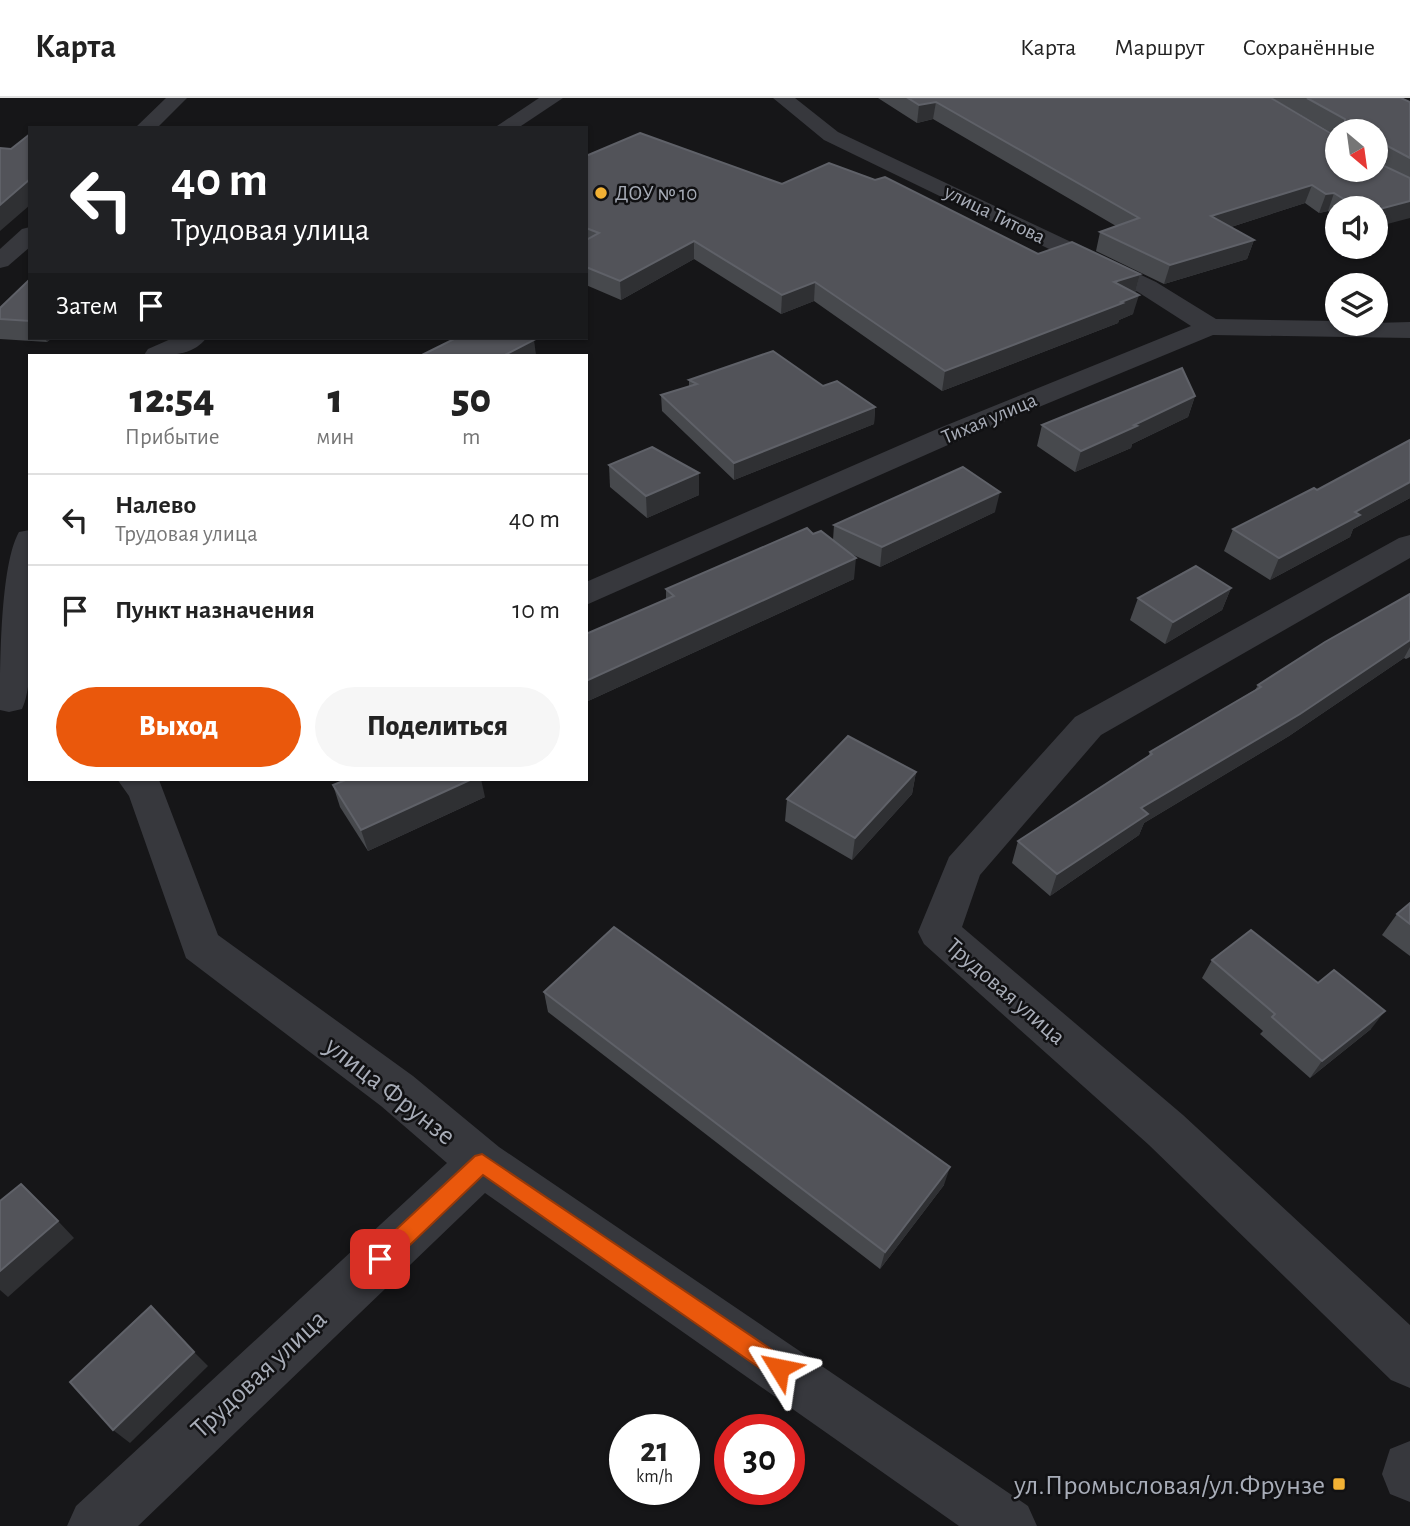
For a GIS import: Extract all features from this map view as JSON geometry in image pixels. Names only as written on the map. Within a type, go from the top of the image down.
[{"type":"street","points":[[147,126],[177,98]]},
{"type":"street","points":[[507,126],[553,98]]},
{"type":"street","name":"улица Титова","points":[[783,98],[831,136],[1147,287],[1210,327]]},
{"type":"street","points":[[0,261],[28,236]]},
{"type":"street","name":"Тихая улица","points":[[588,594],[947,435],[1210,327],[1410,330]]},
{"type":"street","points":[[159,354],[189,340]]},
{"type":"street","points":[[13,706],[28,542]]},
{"type":"street","name":"Трудовая улица","points":[[1410,545],[1088,726],[963,868],[939,932],[1167,1130],[1410,1361]]},
{"type":"street","name":"улица Фрунзе","points":[[151,783],[201,946],[397,1091],[482,1163],[1008,1526]]},
{"type":"street","name":"Трудовая улица","points":[[96,1526],[482,1163]]},
{"type":"building","points":[[908,98],[1271,98],[1325,130],[1325,182],[1388,182],[1388,168],[1410,178],[1410,201],[1388,207],[1388,196],[1339,196],[1334,193],[1326,194],[1312,185],[1211,216],[1254,240],[1170,265],[1100,232],[1139,218],[936,102],[919,105]]},
{"type":"building","points":[[1307,98],[1401,98],[1410,102],[1410,158],[1388,146],[1388,119],[1345,119]]},
{"type":"building","points":[[640,133],[782,184],[829,163],[875,180],[885,177],[1038,254],[1072,242],[1140,274],[1114,282],[1139,295],[945,371],[815,282],[782,295],[694,241],[620,281],[588,268],[588,239],[599,233],[588,229],[588,155]]},
{"type":"building","points":[[28,136],[28,181],[0,205],[0,148],[11,149]]},
{"type":"building","points":[[28,281],[28,321],[0,319],[0,308]]},
{"type":"building","points":[[452,340],[534,340],[507,354],[424,354]]},
{"type":"building","points":[[773,351],[823,386],[837,381],[875,407],[734,463],[661,395],[697,384],[689,380]]},
{"type":"building","points":[[1182,368],[1195,396],[1081,451],[1042,425]]},
{"type":"building","points":[[1410,440],[1410,482],[1355,512],[1360,515],[1279,558],[1233,529],[1314,488],[1317,490]]},
{"type":"building","points":[[652,447],[699,473],[646,496],[609,465]]},
{"type":"building","points":[[963,467],[1000,492],[882,547],[834,525]]},
{"type":"building","points":[[807,528],[813,534],[821,531],[856,558],[588,680],[588,633],[674,596],[666,589]]},
{"type":"building","points":[[1196,566],[1231,588],[1173,622],[1138,598]]},
{"type":"building","points":[[1410,594],[1410,640],[1300,714],[1141,808],[1148,814],[1057,874],[1018,841],[1152,754],[1150,752],[1261,687],[1258,685],[1325,642]]},
{"type":"building","points":[[848,736],[916,772],[855,838],[787,799]]},
{"type":"building","points":[[343,781],[468,781],[361,830],[333,785]]},
{"type":"building","points":[[1410,903],[1410,924],[1397,914]]},
{"type":"building","points":[[614,927],[950,1167],[885,1252],[544,992]]},
{"type":"building","points":[[1251,930],[1318,983],[1334,970],[1385,1011],[1322,1061],[1272,1017],[1275,1014],[1212,960]]},
{"type":"building","points":[[21,1184],[58,1221],[0,1271],[0,1201]]},
{"type":"building","points":[[151,1306],[194,1352],[113,1430],[70,1382]]},
{"type":"place","name":"ДОУ № 10","points":[[601,193]]},
{"type":"place","name":"ул.Промысловая/ул.Фрунзе","points":[[1339,1484]]},
{"type":"route","points":[[380,1259],[482,1163],[779,1368]]}]
